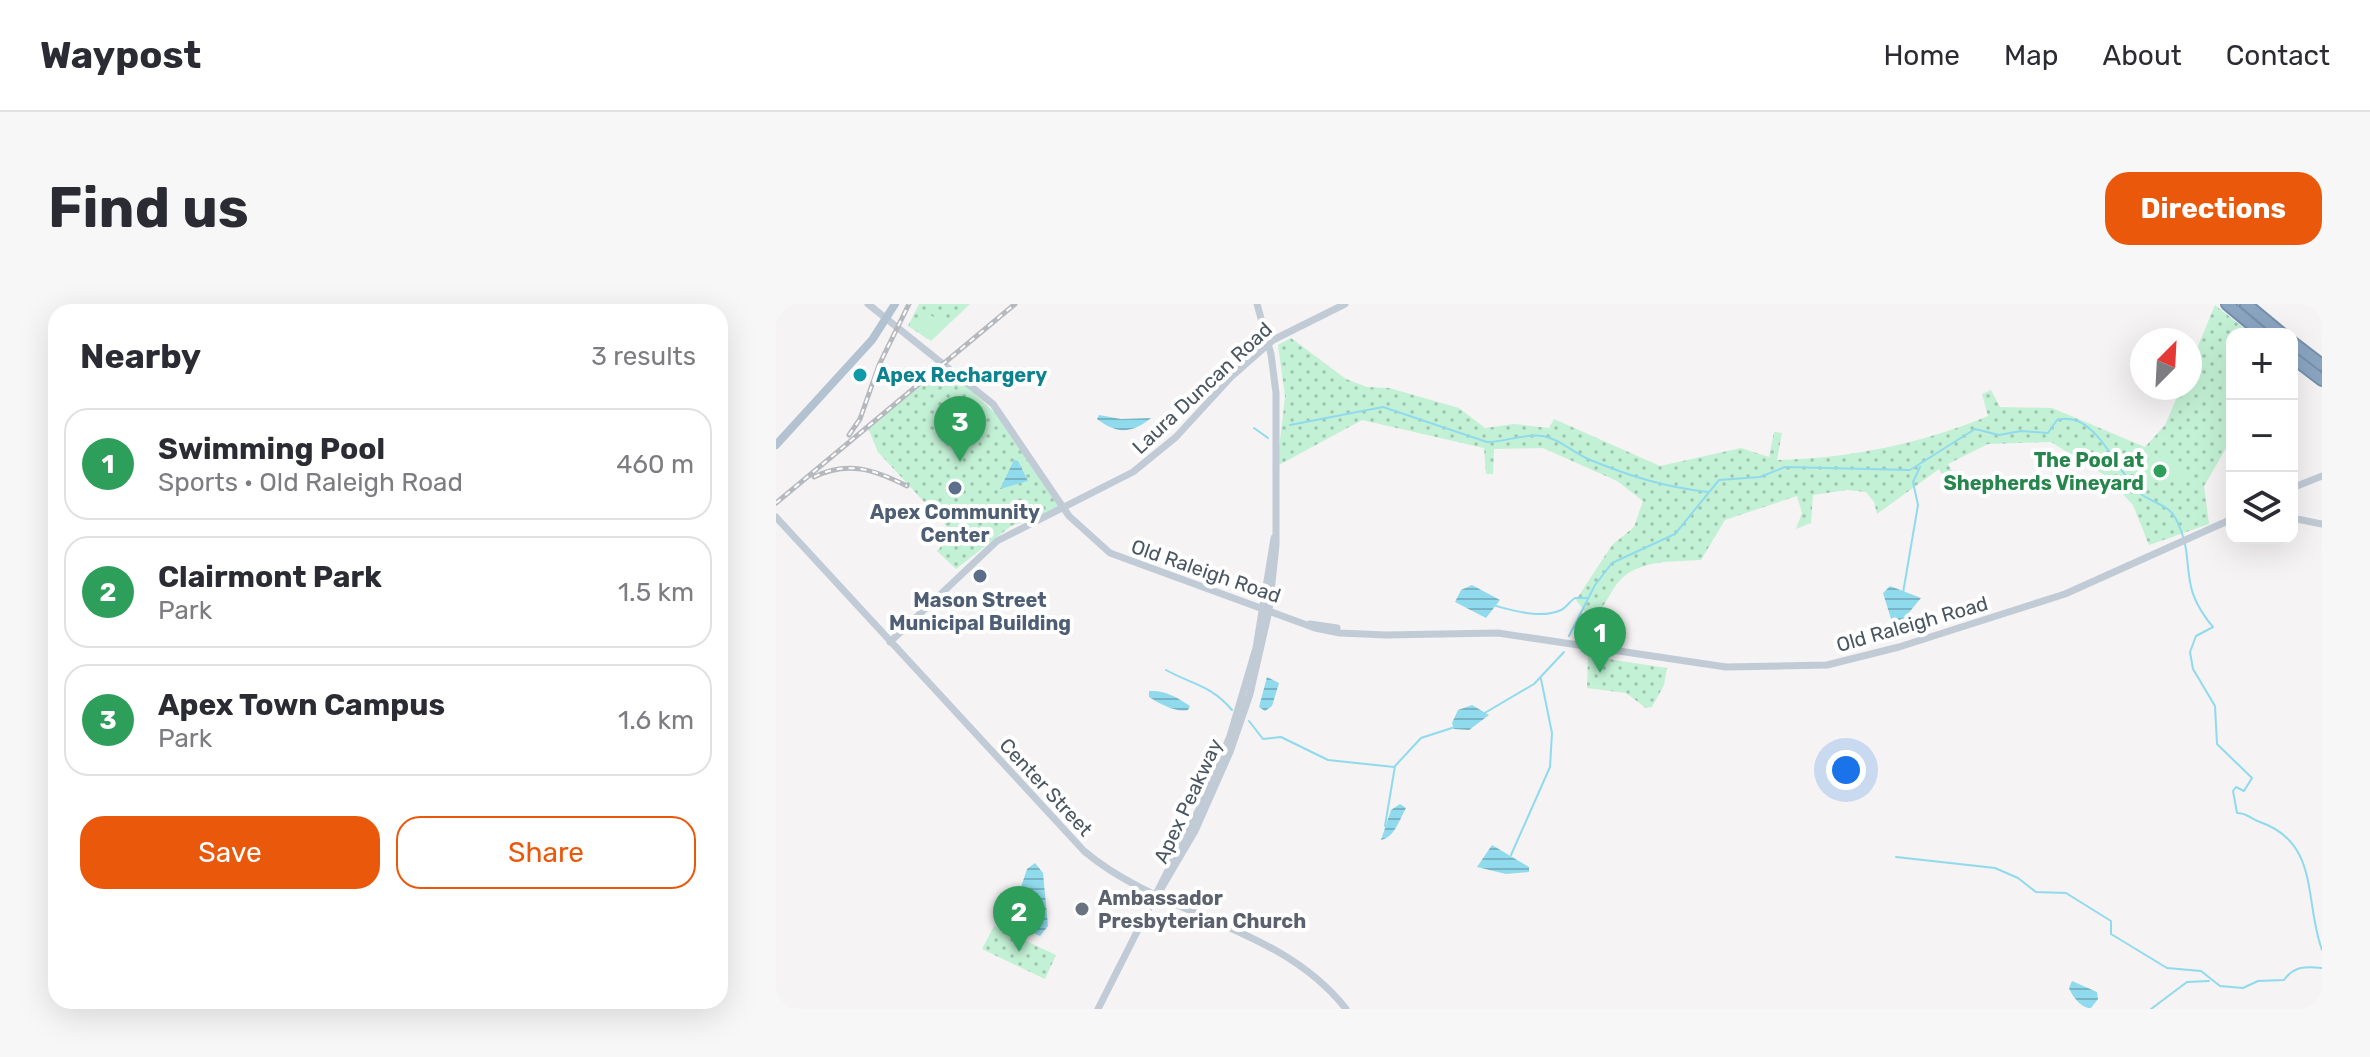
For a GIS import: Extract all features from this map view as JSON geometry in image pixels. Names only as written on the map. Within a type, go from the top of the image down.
[{"type":"highway","points":[[2227,304],[2257,328]]},
{"type":"highway","points":[[2246,304],[2275,328]]},
{"type":"highway","points":[[2298,351],[2322,367]]},
{"type":"highway","points":[[2298,356],[2322,367]]},
{"type":"highway","points":[[2298,362],[2322,380]]},
{"type":"main road","name":"Old Raleigh Road","points":[[868,304],[993,404],[1062,507],[1084,532],[1110,553],[1266,610],[1346,632],[1386,635],[1489,632],[1726,667],[1831,665],[1890,650],[2065,594],[2226,522]]},
{"type":"main road","points":[[776,445],[855,360],[895,304]]},
{"type":"main road","name":"Apex Peakway","points":[[1098,1009],[1195,831],[1230,752],[1256,673],[1274,538],[1277,415],[1268,345],[1257,304]]},
{"type":"main road","name":"Laura Duncan Road","points":[[890,642],[997,541],[1125,477],[1162,450],[1268,345],[1288,330],[1345,304]]},
{"type":"main road","points":[[2298,486],[2322,476]]},
{"type":"main road","name":"Center Street","points":[[776,517],[1084,851],[1111,871],[1293,960],[1324,982],[1346,1009]]},
{"type":"main road","points":[[2298,519],[2322,524]]},
{"type":"green space","points":[[919,304],[970,304],[931,341],[908,326]]},
{"type":"green space","points":[[2215,305],[2244,328],[2226,328],[2226,448],[2204,486],[2209,524],[2149,545],[2133,505],[2106,476],[2051,442],[1988,444],[1948,464],[1959,484],[1950,489],[1939,469],[1877,514],[1874,502],[1866,492],[1847,490],[1813,495],[1811,523],[1796,529],[1802,513],[1797,496],[1725,520],[1701,560],[1659,563],[1629,573],[1621,579],[1591,620],[1576,600],[1612,545],[1634,527],[1643,501],[1617,481],[1543,448],[1494,449],[1493,474],[1486,474],[1484,448],[1362,420],[1277,466],[1285,397],[1278,345],[1291,338],[1346,379],[1367,387],[1389,388],[1459,408],[1485,428],[1514,424],[1549,428],[1554,419],[1660,466],[1741,448],[1769,457],[1774,432],[1782,433],[1777,460],[1857,453],[1911,442],[1988,416],[1982,394],[1991,390],[2000,407],[2052,408],[2145,447],[2165,425],[2176,400],[2202,400],[2202,336]]},
{"type":"green space","points":[[922,311],[944,322],[937,336],[927,339],[913,328],[913,318],[919,318]]},
{"type":"green space","points":[[943,364],[1007,424],[1062,507],[1011,526],[956,569],[937,551],[953,533],[878,452],[867,426]]},
{"type":"green space","name":"The Pool at Shepherds Vineyard","points":[[2157,454],[2172,454],[2178,472],[2184,475],[2178,485],[2170,480],[2153,483],[2144,477],[2145,462]]},
{"type":"green space","points":[[1588,656],[1667,668],[1664,685],[1652,707],[1646,708],[1626,693],[1587,688]]},
{"type":"green space","points":[[994,926],[1056,955],[1045,979],[982,949]]},
{"type":"water","points":[[1099,415],[1121,419],[1151,418],[1137,427],[1124,430],[1104,424],[1097,419]]},
{"type":"water","points":[[1014,460],[1018,461],[1028,481],[1000,489]]},
{"type":"water","points":[[1472,585],[1500,600],[1486,618],[1455,602],[1461,590]]},
{"type":"water","points":[[1890,586],[1921,598],[1902,621],[1892,622],[1883,593]]},
{"type":"water","points":[[1267,677],[1279,683],[1272,706],[1265,711],[1259,707]]},
{"type":"water","points":[[1149,691],[1171,695],[1190,706],[1184,711],[1168,707],[1149,697]]},
{"type":"water","points":[[1472,705],[1489,715],[1469,730],[1454,729],[1452,723],[1458,710]]},
{"type":"water","points":[[1400,804],[1406,808],[1399,823],[1390,835],[1381,840],[1391,810]]},
{"type":"water","points":[[1492,845],[1529,867],[1529,872],[1506,874],[1477,867]]},
{"type":"water","points":[[1035,863],[1043,873],[1048,926],[1040,936],[1009,923],[1027,869]]},
{"type":"water","points":[[2072,981],[2097,992],[2098,999],[2091,1008],[2072,995],[2069,988]]},
{"type":"waterway","points":[[1290,425],[1383,407],[1487,442],[1543,436],[1618,471],[1662,484],[1708,492]]},
{"type":"waterway","points":[[1569,636],[1595,585],[1612,563],[1675,534],[1719,480],[1760,477],[1785,467],[1910,470],[1975,429],[1999,435],[2021,431],[2048,433],[2057,420],[2071,419],[2096,434],[2133,486],[2169,510],[2176,519],[2186,548],[2194,597],[2213,627],[2196,636],[2190,652],[2193,669],[2215,706],[2217,744],[2252,778],[2244,791],[2236,787],[2233,791],[2237,813],[2279,832],[2292,844],[2307,876],[2322,950]]},
{"type":"waterway","points":[[1254,428],[1268,438]]},
{"type":"waterway","points":[[1903,593],[1918,505],[1913,482],[1920,467]]},
{"type":"waterway","points":[[1496,606],[1546,614],[1563,609],[1575,598],[1588,598]]},
{"type":"waterway","points":[[1483,714],[1534,684],[1564,652]]},
{"type":"waterway","points":[[1166,670],[1209,690],[1232,710]]},
{"type":"waterway","points":[[1511,855],[1550,767],[1552,733],[1541,679]]},
{"type":"waterway","points":[[1249,721],[1263,739],[1281,737],[1328,760],[1394,767]]},
{"type":"waterway","points":[[1385,826],[1395,766],[1421,738],[1455,727]]},
{"type":"waterway","points":[[1896,857],[1995,868],[2018,878],[2036,892],[2066,893],[2111,921],[2111,934],[2167,968],[2201,971],[2220,986],[2243,988],[2258,981],[2284,980],[2301,968],[2322,968]]},
{"type":"waterway","points":[[2151,1009],[2187,982],[2209,981]]},
{"type":"railway","points":[[849,435],[860,419],[879,365],[909,304]]},
{"type":"railway","points":[[776,503],[1015,304]]},
{"type":"railway","points":[[814,477],[838,469],[861,469],[907,486]]},
{"type":"place","name":"Apex Rechargery","points":[[860,375]]},
{"type":"place","name":"Apex Town Campus","points":[[960,462]]},
{"type":"place","name":"The Pool at Shepherds Vineyard","points":[[2160,471]]},
{"type":"place","name":"Apex Community Center","points":[[955,488]]},
{"type":"place","name":"Mason Street Municipal Building","points":[[980,576]]},
{"type":"place","name":"Swimming Pool","points":[[1600,673]]},
{"type":"place","name":"Ambassador Presbyterian Church","points":[[1082,909]]},
{"type":"place","name":"Clairmont Park","points":[[1019,952]]}]
